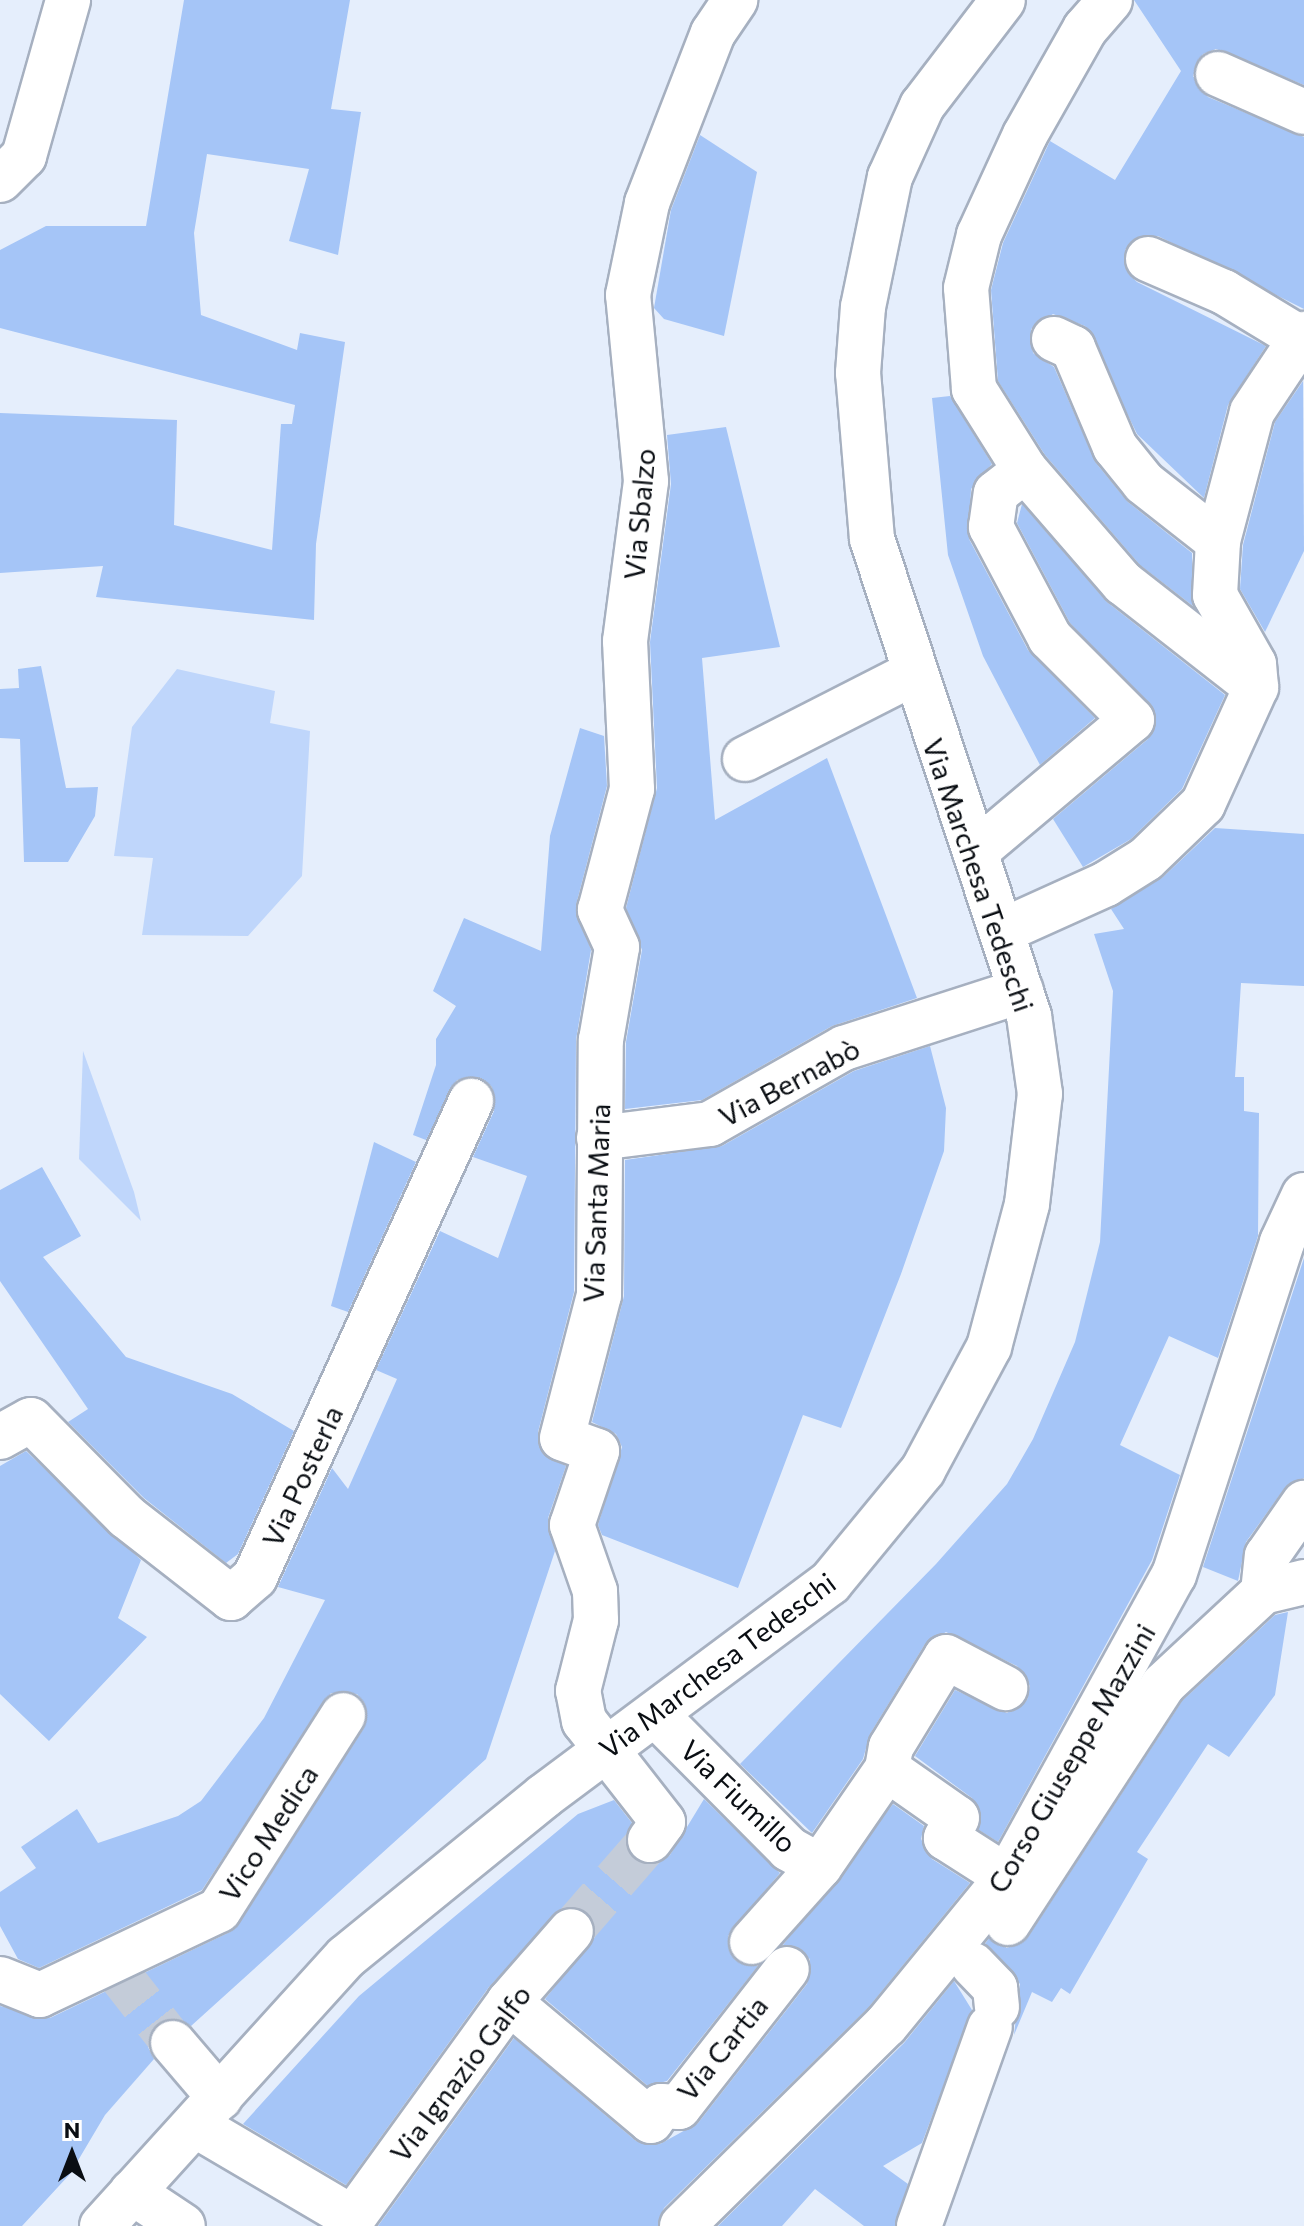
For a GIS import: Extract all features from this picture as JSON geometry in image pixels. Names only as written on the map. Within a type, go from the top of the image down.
[{"type":"street","points":[[0,180],[24,156],[68,0]]},
{"type":"street","name":"Via Sbalzo","points":[[617,947],[600,910],[632,789],[625,641],[646,481],[628,295],[647,203],[713,33],[735,0]]},
{"type":"street","name":"Via Marchesa Tedeschi","points":[[102,2226],[346,1957],[605,1751],[830,1583],[923,1470],[989,1347],[1027,1204],[1040,1094],[1021,991],[912,674],[872,539],[860,465],[863,307],[890,177],[907,133],[964,42],[1003,0]]},
{"type":"street","points":[[1110,0],[1085,29],[1025,135],[979,235],[966,288],[974,389],[1025,470],[1123,583],[1256,687]]},
{"type":"street","points":[[1218,74],[1304,112]]},
{"type":"street","points":[[1002,931],[1106,884],[1146,859],[1203,804],[1256,687],[1254,664],[1215,595],[1218,541],[1252,412],[1299,348],[1224,292],[1148,259]]},
{"type":"street","points":[[1054,339],[1073,348],[1115,447],[1144,483],[1218,541]]},
{"type":"street","points":[[975,852],[1132,720],[1050,638],[991,527],[996,493],[1025,470]]},
{"type":"street","points":[[745,759],[912,674]]},
{"type":"street","name":"Via Santa Maria","points":[[605,1751],[584,1721],[578,1691],[596,1620],[595,1591],[572,1525],[597,1451],[562,1438],[599,1295],[601,1040],[617,947]]},
{"type":"street","name":"Via Bernabò","points":[[599,1138],[710,1124],[844,1048],[1021,991]]},
{"type":"street","name":"Via Posterla","points":[[15,1428],[231,1598],[255,1577],[471,1101]]},
{"type":"street","name":"Corso Giuseppe Mazzini","points":[[682,2226],[886,2025],[1007,1877],[1174,1575],[1282,1242],[1304,1195]]},
{"type":"street","points":[[829,2080],[880,2060],[973,1965],[1038,1883],[1163,1685],[1284,1587],[1267,1556],[1304,1503]]},
{"type":"street","name":"Via Fiumillo","points":[[655,1714],[789,1849],[820,1866],[887,1769],[891,1747],[946,1657],[1005,1688]]},
{"type":"street","name":"Vico Medica","points":[[0,1979],[40,1995],[112,1964],[219,1910],[343,1715]]},
{"type":"street","points":[[605,1751],[663,1822],[650,1840]]},
{"type":"street","points":[[887,1769],[957,1818],[946,1838],[1007,1877]]},
{"type":"street","points":[[752,1942],[778,1905],[787,1912],[820,1866]]},
{"type":"street","name":"Via Ignazio Galfo","points":[[350,2222],[509,2002],[571,1931]]},
{"type":"street","points":[[919,2226],[994,2017],[995,1988],[973,1965]]},
{"type":"street","name":"Via Cartia","points":[[509,2002],[547,2026],[562,2053],[651,2121],[661,2106],[679,2107],[787,1969]]},
{"type":"street","points":[[173,2043],[208,2112],[350,2222]]},
{"type":"street","points":[[132,2192],[183,2226]]},
{"type":"shaded area","points":[[177,669],[275,691],[270,723],[310,731],[302,876],[248,936],[142,935],[153,858],[114,856],[132,727]]},
{"type":"shaded area","points":[[83,1051],[134,1192],[141,1221],[79,1159]]},
{"type":"building","points":[[184,0],[350,0],[331,109],[361,112],[338,255],[289,241],[309,169],[207,154],[194,233],[201,315],[297,350],[300,333],[345,342],[316,544],[314,620],[96,597],[103,566],[0,573],[0,413],[177,420],[174,525],[272,550],[281,424],[292,424],[295,405],[0,328],[0,250],[46,226],[146,226]]},
{"type":"building","points":[[1134,0],[1304,0],[1304,85],[1216,49],[1203,54],[1193,76],[1208,97],[1304,137],[1304,309],[1158,236],[1134,239],[1125,250],[1128,273],[1137,282],[1266,346],[1228,405],[1204,498],[1137,434],[1085,326],[1053,314],[1031,329],[1033,353],[1054,367],[1096,463],[1128,502],[1192,553],[1193,606],[1140,565],[1045,455],[998,381],[991,290],[1003,243],[1050,141],[1115,180],[1181,71]]},
{"type":"building","points":[[700,135],[757,172],[724,336],[664,319],[654,308],[671,210]]},
{"type":"building","points":[[1303,381],[1304,551],[1265,632],[1240,589],[1243,545],[1275,422]]},
{"type":"building","points":[[950,396],[992,464],[971,489],[969,539],[1028,650],[1095,718],[1040,765],[983,656],[948,555],[932,398]]},
{"type":"building","points":[[726,427],[780,647],[702,658],[715,820],[827,758],[917,998],[832,1026],[702,1100],[625,1109],[626,1042],[642,950],[626,908],[657,788],[650,642],[671,484],[667,435]]},
{"type":"building","points":[[1022,504],[1107,602],[1225,695],[1182,789],[1131,839],[1083,867],[1053,819],[1148,739],[1156,715],[1070,623],[1017,523]]},
{"type":"building","points":[[41,666],[66,788],[98,787],[95,816],[68,862],[24,862],[20,739],[0,738],[0,689],[19,688],[18,669]]},
{"type":"building","points":[[580,728],[604,736],[607,786],[576,905],[591,950],[576,1040],[574,1292],[538,1432],[543,1454],[566,1466],[548,1518],[555,1551],[486,1759],[191,2026],[169,2018],[156,2025],[148,2047],[154,2059],[105,2115],[70,2174],[22,2226],[0,2226],[0,2006],[50,2018],[230,1932],[364,1728],[365,1704],[357,1694],[331,1693],[202,1890],[39,1968],[18,1959],[0,1926],[0,1892],[36,1868],[21,1847],[77,1809],[98,1843],[178,1816],[201,1801],[264,1718],[325,1600],[278,1587],[332,1468],[348,1489],[397,1379],[376,1370],[440,1231],[498,1258],[527,1176],[473,1157],[494,1111],[492,1087],[481,1078],[457,1080],[426,1140],[413,1135],[436,1065],[436,1039],[456,1006],[433,991],[464,918],[541,951],[550,836]]},
{"type":"building","points":[[1215,828],[1304,834],[1304,986],[1241,983],[1235,1077],[1244,1077],[1244,1111],[1259,1113],[1258,1236],[1218,1358],[1169,1336],[1120,1445],[1180,1475],[1152,1560],[998,1842],[979,1830],[972,1798],[915,1756],[955,1690],[1007,1713],[1027,1700],[1030,1686],[1017,1666],[946,1632],[925,1644],[870,1734],[863,1759],[812,1833],[740,1764],[936,1564],[1007,1484],[1033,1439],[1075,1342],[1100,1242],[1113,991],[1094,934],[1124,929],[1111,909],[1163,877]]},
{"type":"building","points":[[930,1046],[946,1108],[944,1151],[901,1274],[841,1428],[803,1415],[738,1588],[602,1535],[598,1525],[622,1447],[616,1434],[592,1422],[624,1296],[625,1160],[722,1146],[854,1071]]},
{"type":"building","points":[[374,1142],[416,1162],[348,1312],[331,1306]]},
{"type":"building","points":[[42,1167],[81,1236],[43,1257],[126,1357],[232,1394],[294,1431],[238,1554],[226,1563],[144,1498],[68,1422],[88,1409],[0,1281],[0,1190]]},
{"type":"building","points":[[1304,1258],[1304,1478],[1284,1489],[1246,1542],[1238,1581],[1203,1567]]},
{"type":"building","points":[[26,1451],[141,1560],[118,1618],[147,1637],[49,1741],[0,1694],[0,1466]]},
{"type":"building","points":[[1288,1612],[1275,1695],[1229,1757],[1208,1744],[1137,1852],[1148,1859],[1070,1994],[1061,1988],[1052,2002],[1032,1992],[1014,2035],[1020,1984],[985,1944],[989,1938],[1007,1948],[1028,1937],[1182,1701],[1275,1615]]},
{"type":"building","points":[[704,1799],[780,1873],[728,1936],[735,1960],[758,1966],[667,2081],[648,2086],[545,1999],[595,1937],[588,1913],[564,1907],[489,1987],[346,2185],[243,2124],[359,1996],[578,1814],[614,1800],[632,1823],[628,1851],[648,1865],[670,1855]]},
{"type":"building","points":[[893,1804],[924,1826],[921,1839],[932,1859],[970,1883],[868,2008],[664,2208],[658,2226],[378,2226],[514,2038],[636,2141],[660,2144],[698,2123],[807,1984],[810,1959],[783,1945]]},
{"type":"building","points":[[954,1981],[972,2010],[922,2143],[883,2166],[908,2184],[895,2226],[864,2226],[815,2189],[782,2226],[718,2226],[904,2043]]},
{"type":"tunnel","points":[[571,1931],[650,1840]]},
{"type":"tunnel","points":[[115,1969],[173,2043]]}]
